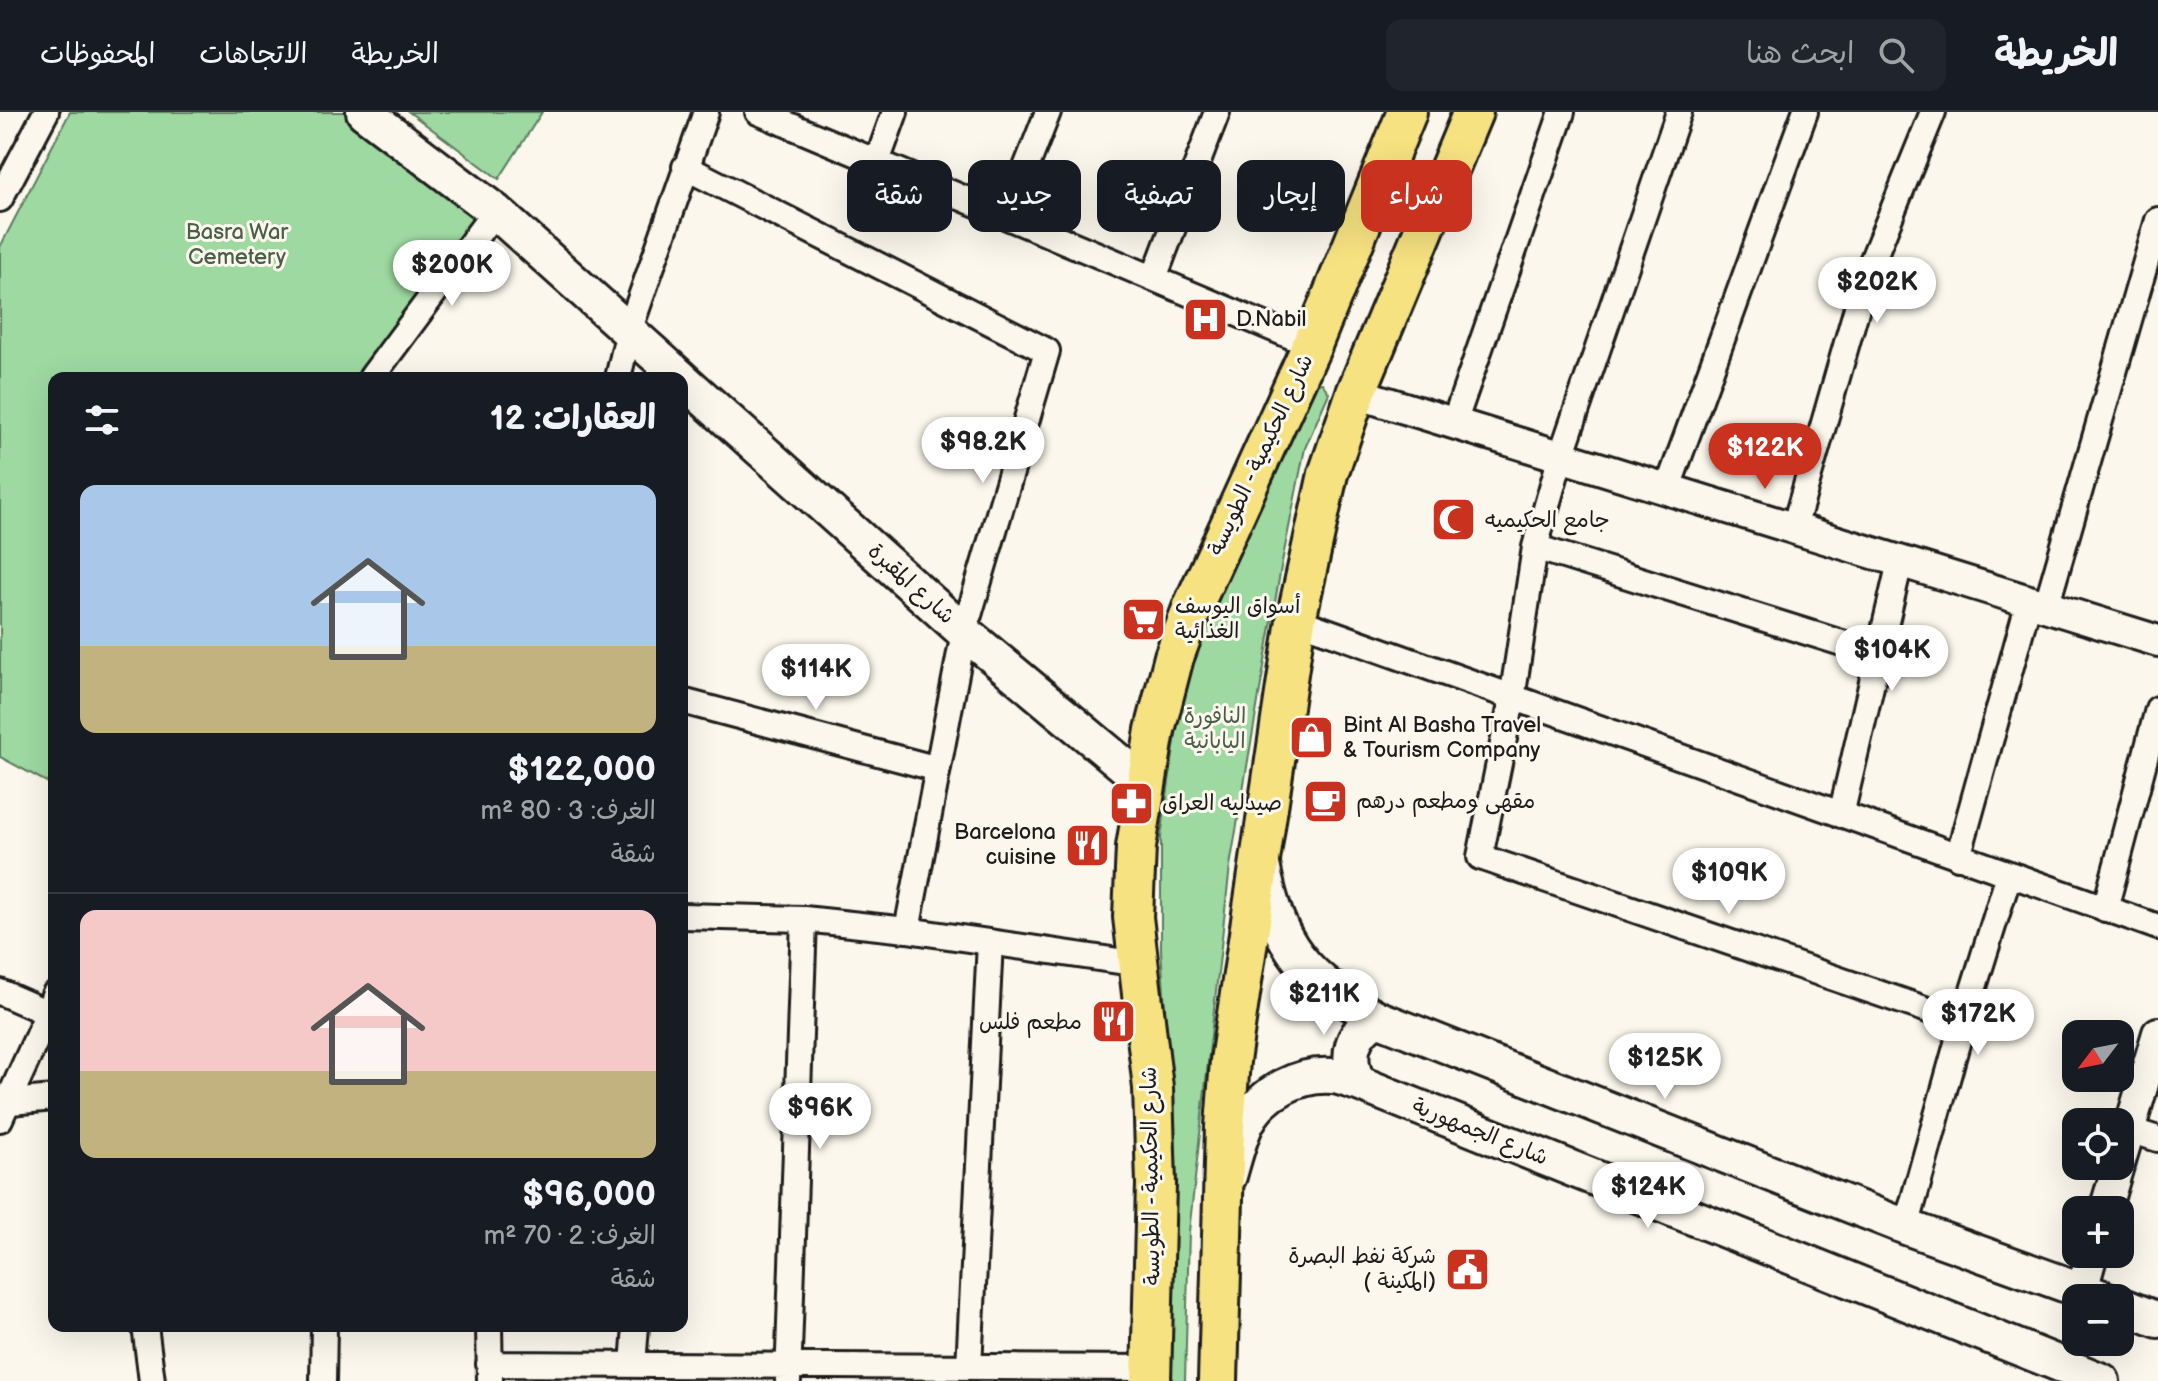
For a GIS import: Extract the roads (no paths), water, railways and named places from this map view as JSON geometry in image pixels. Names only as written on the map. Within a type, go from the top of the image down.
[{"type":"main road","name":"شارع المقبرة","points":[[364,112],[495,211],[675,372]]},
{"type":"main road","points":[[1406,115],[1417,138],[1437,148],[1466,128]]},
{"type":"main road","name":"شارع الحكيمية - الطويسة","points":[[1387,160],[1406,115]]},
{"type":"main road","points":[[1453,160],[1466,128]]},
{"type":"main road","name":"شارع الحكيمية - الطويسة","points":[[1151,1375],[1156,1184],[1153,1088],[1133,917],[1136,847],[1145,783],[1174,657],[1193,606],[1312,345],[1361,224]]},
{"type":"main road","points":[[1218,1381],[1230,1061],[1296,620],[1328,474],[1356,393],[1423,232]]},
{"type":"main road","name":"شارع المقبرة","points":[[688,383],[964,632],[1145,783]]},
{"type":"main road","points":[[1260,856],[1269,901],[1295,956],[1327,988],[1377,1018],[1906,1227],[2064,1284]]},
{"type":"main road","points":[[1358,1083],[1350,1058],[1352,1046],[1366,1025],[1377,1018]]},
{"type":"main road","name":"شارع الجمهورية","points":[[1223,1192],[1247,1122],[1263,1101],[1283,1086],[1307,1078],[1333,1076],[1358,1083],[2102,1381]]},
{"type":"main road","points":[[2134,1311],[2158,1320]]},
{"type":"street","points":[[0,199],[46,112]]},
{"type":"street","points":[[619,372],[629,331],[706,112]]},
{"type":"street","points":[[758,112],[872,160]]},
{"type":"street","points":[[878,160],[895,112]]},
{"type":"street","points":[[1029,160],[1048,112]]},
{"type":"street","points":[[1154,278],[1217,112]]},
{"type":"street","points":[[1454,423],[1562,112]]},
{"type":"street","points":[[1679,112],[1561,456],[1535,547],[1512,699],[1480,857],[1963,1022]]},
{"type":"street","points":[[1667,490],[1805,112]]},
{"type":"street","points":[[1794,528],[1866,276],[1933,112]]},
{"type":"street","points":[[685,167],[1047,351],[964,632],[907,930]]},
{"type":"street","points":[[384,372],[495,211]]},
{"type":"street","points":[[1958,857],[2158,220]]},
{"type":"street","points":[[1045,232],[1312,345]]},
{"type":"street","points":[[1356,393],[2158,641]]},
{"type":"street","points":[[1535,547],[1877,654]]},
{"type":"street","points":[[1841,815],[1900,562]]},
{"type":"street","points":[[1296,620],[2158,927]]},
{"type":"street","points":[[688,703],[938,769]]},
{"type":"street","points":[[2105,909],[2158,709]]},
{"type":"street","points":[[1906,1227],[1963,1022],[2009,875]]},
{"type":"street","points":[[688,916],[804,919],[907,930],[1139,964]]},
{"type":"street","points":[[788,1373],[804,919]]},
{"type":"street","points":[[969,1367],[990,942]]},
{"type":"street","points":[[0,992],[48,1005]]},
{"type":"street","points":[[3,1108],[48,1014]]},
{"type":"street","points":[[2134,1113],[2158,1033]]},
{"type":"street","points":[[3,1108],[48,1099]]},
{"type":"street","points":[[2134,1132],[2158,1139]]},
{"type":"street","points":[[146,1332],[152,1381]]},
{"type":"street","points":[[323,1381],[324,1332]]},
{"type":"street","points":[[489,1332],[490,1372],[633,1365],[788,1373],[969,1367],[1151,1375]]},
{"type":"street","points":[[633,1365],[636,1332]]},
{"type":"place","name":"D.Nabil","points":[[1205,319]]},
{"type":"place","name":"جامع الحكيميه","points":[[1454,520]]},
{"type":"place","name":"أسواق اليوسف الغذائية","points":[[1144,619]]},
{"type":"place","name":"Bint Al Basha Travel & Tourism Company","points":[[1312,738]]},
{"type":"place","name":"مقهى ومطعم درهم","points":[[1325,801]]},
{"type":"place","name":"صيدليه العراق","points":[[1131,803]]},
{"type":"place","name":"Barcelona cuisine","points":[[1087,845]]},
{"type":"place","name":"مطعم فلس","points":[[1113,1022]]},
{"type":"place","name":"شركة نفط البصرة ( المكينة)","points":[[1467,1269]]},
{"type":"park label","name":"Basra War Cemetery","points":[[237,244]]},
{"type":"park label","name":"النافورة اليابانية","points":[[1215,728]]}]
